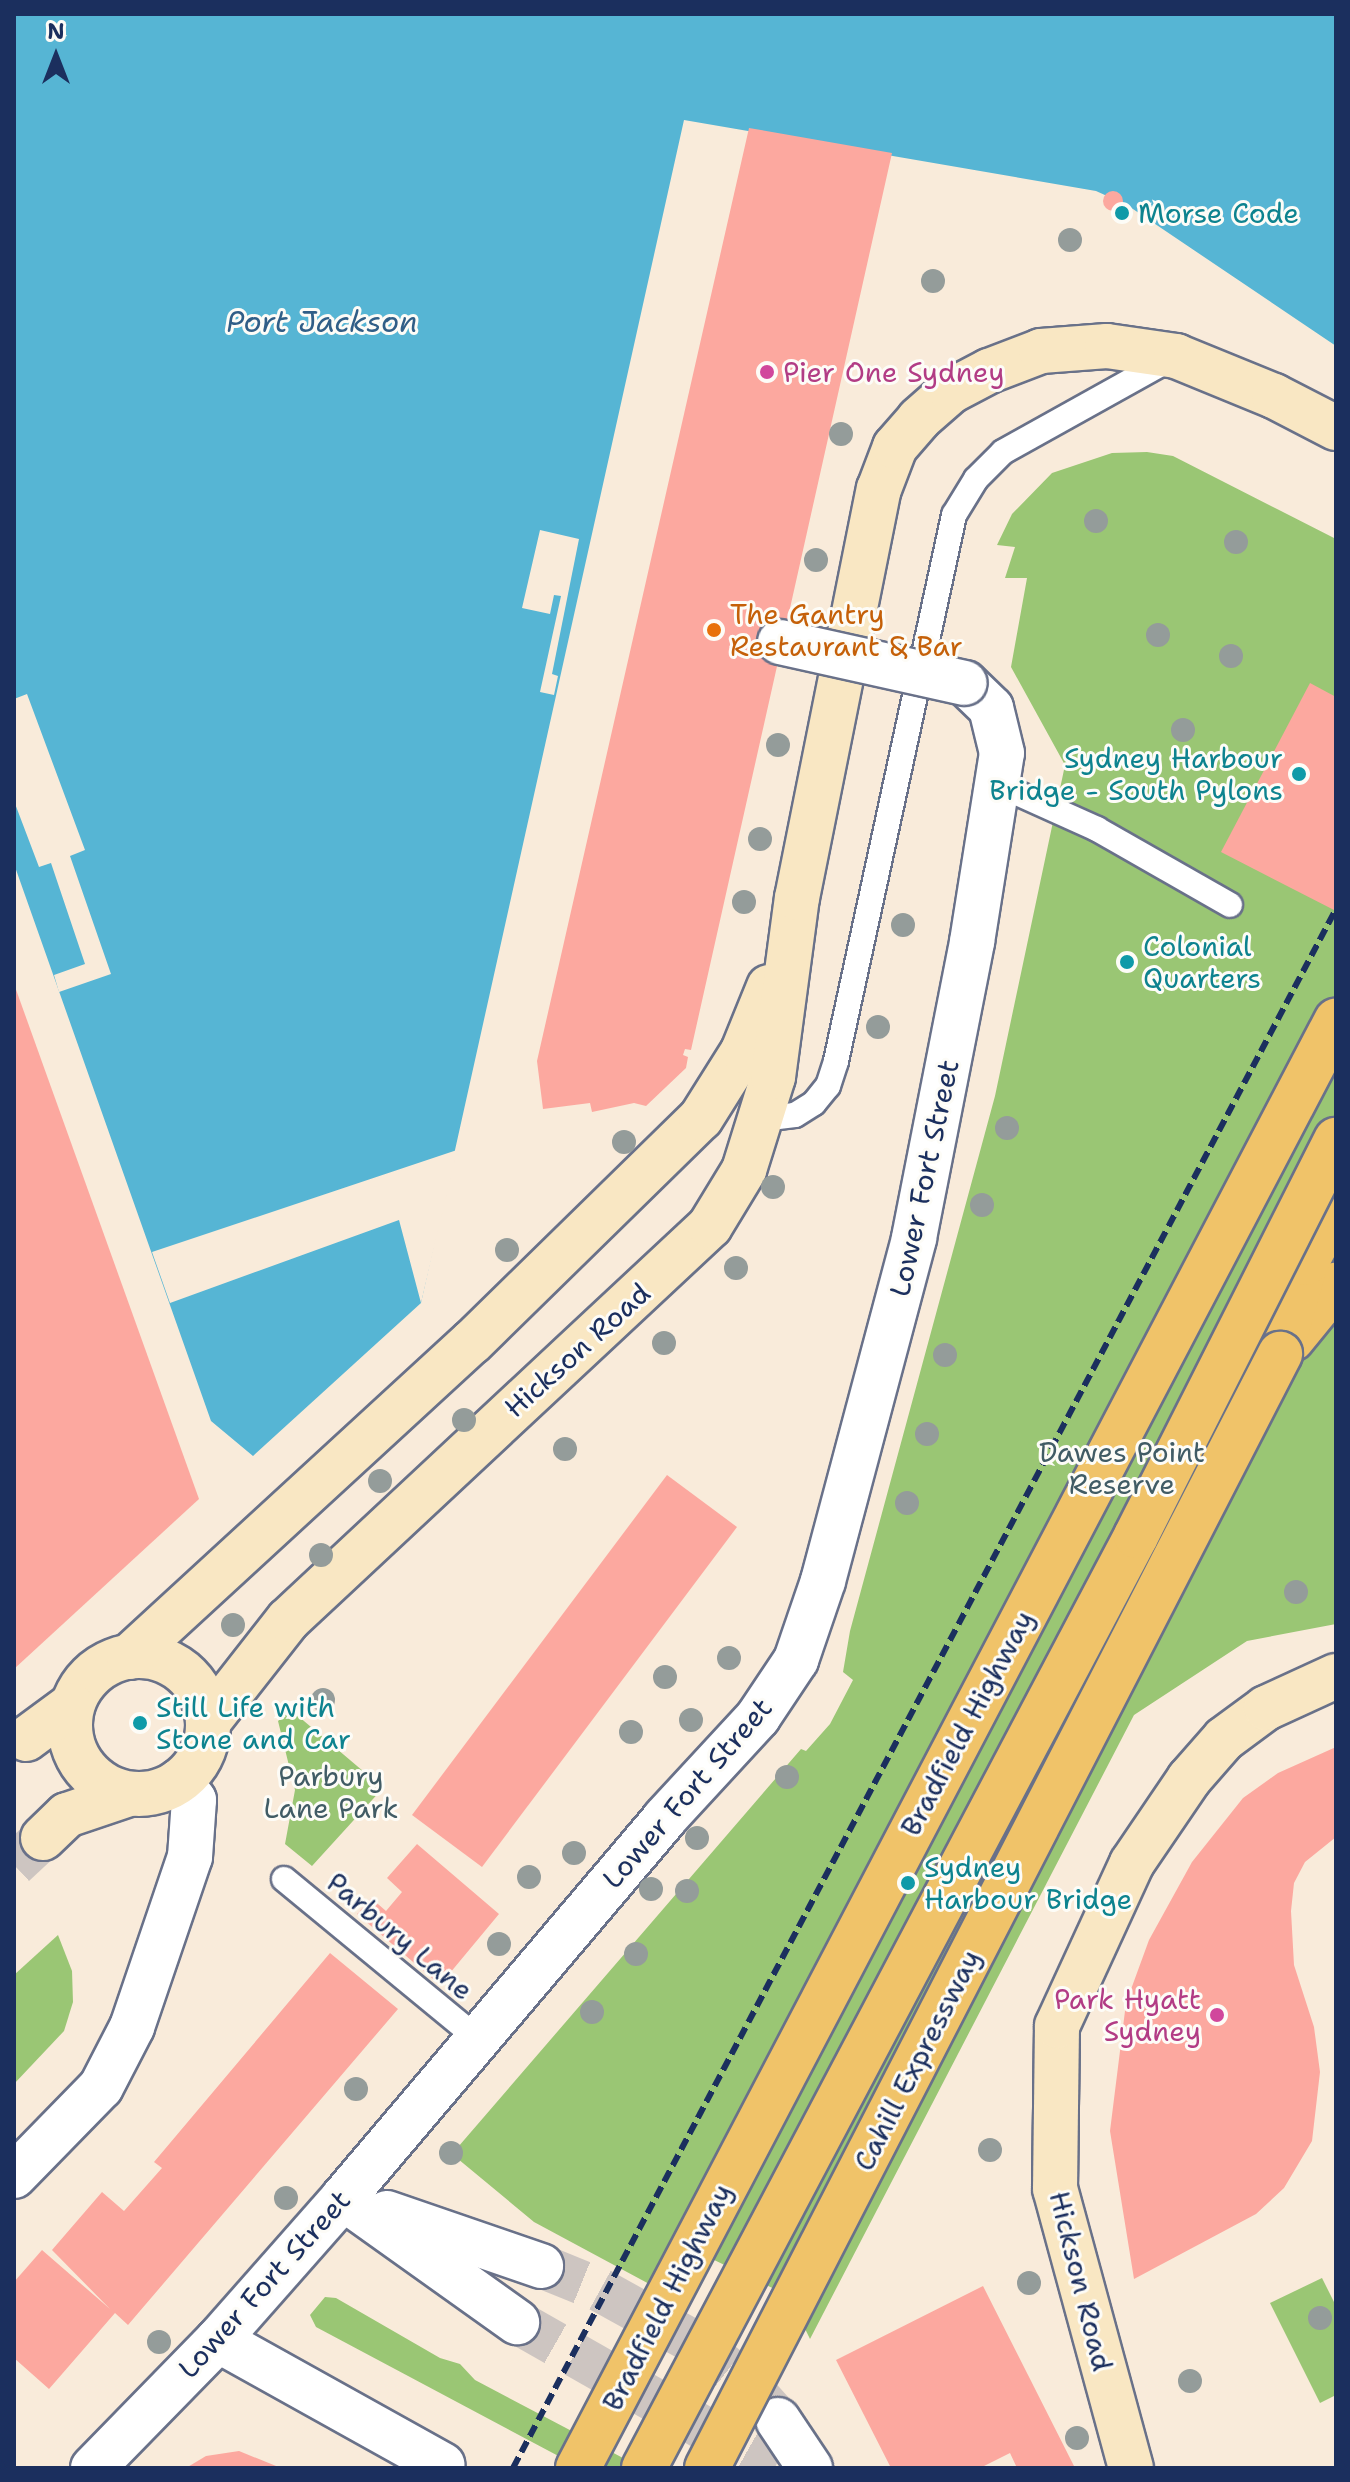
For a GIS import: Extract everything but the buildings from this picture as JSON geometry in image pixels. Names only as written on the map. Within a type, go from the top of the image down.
[{"type":"highway","name":"Bradfield Highway","points":[[578,2468],[1336,1021]]},
{"type":"highway","name":"Bradfield Highway","points":[[644,2468],[1136,1536],[1336,1140]]},
{"type":"highway","name":"Cahill Expressway","points":[[707,2468],[1280,1354],[1306,1263],[1336,1206]]},
{"type":"highway","name":"Cahill Expressway","points":[[1280,1354],[1336,1285]]},
{"type":"street","name":"Hickson Road","points":[[208,1722],[288,1620],[710,1226],[744,1170],[773,1077],[797,898],[879,489],[895,447],[951,391],[1041,351],[1107,346],[1176,356],[1274,396],[1336,428]]},
{"type":"street","name":"Lower Fort Street","points":[[93,2468],[218,2340],[343,2198],[664,1819],[758,1717],[796,1660],[823,1581],[914,1238],[970,957],[997,784],[1000,735],[984,697],[965,683],[780,642]]},
{"type":"street","name":"Hickson Road","points":[[129,1657],[472,1342],[701,1118],[743,1051],[761,1010],[797,898]]},
{"type":"street","points":[[43,1838],[67,1815],[129,1794],[164,1790],[179,1781],[201,1755],[208,1722],[199,1691],[183,1672],[161,1660],[129,1657],[88,1678],[72,1705],[69,1721],[76,1754],[97,1781],[129,1794]]},
{"type":"street","name":"Hickson Road","points":[[1131,2468],[1055,2189],[1057,2026],[1132,1863],[1189,1779],[1224,1739],[1266,1708],[1336,1676]]},
{"type":"street","points":[[26,1739],[72,1705]]},
{"type":"street","points":[[14,2176],[101,2087],[132,2027],[190,1857],[194,1800],[179,1781]]},
{"type":"street","points":[[343,2198],[541,2266]]},
{"type":"street","points":[[343,2198],[517,2322]]},
{"type":"street","points":[[218,2340],[431,2463]]},
{"type":"street","points":[[778,2420],[810,2468]]},
{"type":"lane","points":[[762,1119],[795,1115],[814,1103],[828,1086],[836,1061],[954,515],[976,479],[1003,452],[1176,356]]},
{"type":"lane","points":[[997,784],[1097,829],[1230,905]]},
{"type":"lane","name":"Parbury Lane","points":[[284,1879],[478,2039]]},
{"type":"green space","name":"Dawes Point Reserve","points":[[1147,452],[1173,456],[1336,539],[1336,1624],[1247,1641],[1134,1715],[810,2339],[789,2296],[710,2258],[679,2300],[534,2222],[452,2154],[801,1749],[806,1751],[830,1724],[853,1680],[843,1672],[850,1631],[995,1096],[1065,765],[1011,667],[1027,578],[1005,578],[1015,547],[997,545],[1012,514],[1052,473],[1112,453]]},
{"type":"green space","name":"Parbury Lane Park","points":[[291,1710],[383,1788],[312,1866],[285,1844],[295,1790],[278,1721]]},
{"type":"green space","points":[[58,1935],[72,1971],[73,2002],[64,2031],[14,2084],[14,1975]]},
{"type":"green space","points":[[1322,2278],[1336,2306],[1336,2395],[1320,2403],[1270,2303]]},
{"type":"green space","points":[[325,2297],[336,2298],[440,2358],[460,2364],[475,2380],[642,2468],[581,2468],[316,2327],[310,2315]]},
{"type":"water","name":"Port Jackson","points":[[14,14],[1336,14],[1336,346],[1127,205],[1096,191],[684,120],[421,1303],[253,1456],[211,1421],[14,864]]},
{"type":"pier","points":[[540,530],[579,539],[552,674],[558,676],[554,695],[540,692],[561,596],[554,595],[550,614],[522,608]]},
{"type":"pier","points":[[27,694],[85,850],[70,856],[111,974],[59,992],[54,975],[85,964],[51,863],[39,867],[14,801],[14,699]]},
{"type":"pier","points":[[457,1150],[421,1303],[399,1220],[170,1303],[152,1252]]},
{"type":"tunnel","points":[[14,1865],[43,1838]]},
{"type":"tunnel","points":[[541,2266],[600,2290],[694,2342],[745,2382],[773,2413]]},
{"type":"tunnel","points":[[517,2322],[774,2468]]},
{"type":"railway","points":[[513,2468],[1336,909]]},
{"type":"place","name":"Morse Code","points":[[1122,213]]},
{"type":"place","name":"Pier One Sydney","points":[[767,372]]},
{"type":"place","name":"The Gantry Restaurant & Bar","points":[[714,630]]},
{"type":"place","name":"Sydney Harbour Bridge - South Pylons","points":[[1299,774]]},
{"type":"place","name":"Colonial Quarters","points":[[1127,962]]},
{"type":"place","name":"Still Life with Stone and Car","points":[[140,1723]]},
{"type":"place","name":"Sydney Harbour Bridge","points":[[908,1883]]},
{"type":"place","name":"Park Hyatt Sydney","points":[[1217,2015]]}]
